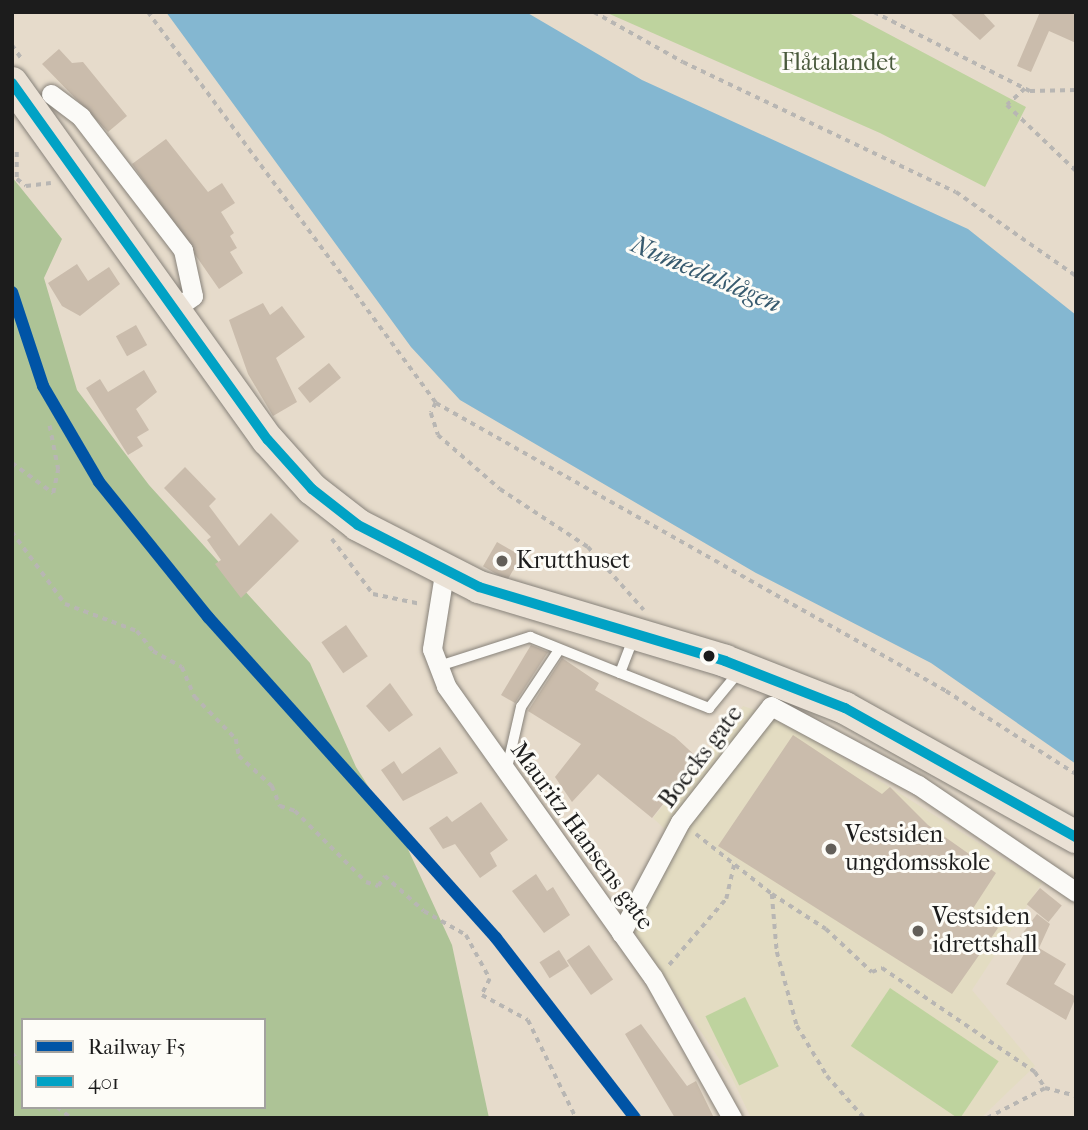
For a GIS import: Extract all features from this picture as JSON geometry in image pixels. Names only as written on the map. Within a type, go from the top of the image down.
[{"type":"main road","points":[[12,83],[268,440],[312,489],[379,539],[444,574],[634,623],[743,667],[888,729],[1076,836]]},
{"type":"street","points":[[51,94],[81,117],[183,250],[192,296],[175,310]]},
{"type":"street","name":"Mauritz Hansens gate","points":[[444,574],[432,649],[439,666],[506,772],[653,977],[732,1118]]},
{"type":"street","name":"Boecks gate","points":[[621,933],[680,822],[771,706],[918,785],[1076,892]]},
{"type":"lane","points":[[620,673],[634,623]]},
{"type":"lane","points":[[439,666],[530,637],[709,708],[743,667]]},
{"type":"lane","points":[[506,772],[521,708],[559,650]]},
{"type":"path","points":[[148,12],[436,403],[946,691],[1076,774]]},
{"type":"path","points":[[594,12],[683,62],[956,192],[1076,276]]},
{"type":"path","points":[[874,12],[1025,89],[1076,90]]},
{"type":"path","points":[[1025,89],[1007,105],[1076,171]]},
{"type":"path","points":[[17,152],[14,168],[26,186],[53,182]]},
{"type":"path","points":[[436,403],[431,413],[438,435],[500,489],[588,547],[645,618],[634,623]]},
{"type":"path","points":[[12,463],[53,493],[58,471],[49,424]]},
{"type":"path","points":[[12,532],[65,604],[137,631],[153,651],[182,667],[195,697],[236,739],[239,756],[272,786],[280,806],[295,811],[366,883],[378,886],[385,876],[424,911],[466,935],[490,979],[482,995],[528,1020],[576,1118]]},
{"type":"path","points":[[680,822],[772,894],[826,929],[872,972],[882,968],[1035,1072],[1045,1088]]},
{"type":"path","points":[[653,977],[699,935],[726,899],[734,863]]},
{"type":"path","points":[[772,894],[777,952],[797,1026],[827,1076],[864,1118]]},
{"type":"path","points":[[987,1118],[1045,1088],[1076,1096]]},
{"type":"shaded area","points":[[743,706],[780,718],[1042,883],[972,990],[1035,1066],[981,1118],[751,1118],[732,1078],[621,912],[668,832],[653,818]]},
{"type":"green space","name":"Flåtalandet","points":[[605,12],[847,12],[1026,107],[985,187],[880,133]]},
{"type":"green space","points":[[12,177],[62,239],[44,278],[77,390],[149,485],[310,663],[356,767],[407,847],[452,945],[489,1118],[12,1118]]},
{"type":"green space","points":[[890,988],[999,1061],[960,1118],[958,1118],[851,1046]]},
{"type":"green space","points":[[745,997],[779,1066],[739,1085],[705,1016]]},
{"type":"water","name":"Numedalslågen","points":[[166,12],[526,12],[642,80],[968,229],[1076,315],[1076,764],[931,663],[756,573],[460,400],[411,347]]},
{"type":"building","points":[[949,12],[982,12],[995,26],[980,40]]},
{"type":"building","points":[[1040,12],[1076,12],[1076,43],[1049,31],[1031,72],[1017,66]]},
{"type":"building","points":[[59,49],[72,63],[83,62],[127,116],[108,132],[42,64]]},
{"type":"building","points":[[166,139],[208,192],[222,183],[235,203],[221,212],[234,233],[230,236],[237,248],[230,252],[243,273],[219,289],[132,164]]},
{"type":"building","points":[[77,264],[88,281],[109,267],[120,284],[80,316],[62,306],[48,283]]},
{"type":"building","points":[[263,303],[270,315],[282,306],[305,337],[276,358],[297,402],[273,416],[248,374],[229,320]]},
{"type":"building","points":[[136,325],[147,345],[127,356],[116,336]]},
{"type":"building","points":[[329,363],[341,378],[310,403],[298,388]]},
{"type":"building","points":[[144,370],[157,392],[136,409],[149,430],[137,437],[143,446],[128,455],[86,388],[100,379],[108,392]]},
{"type":"building","points":[[185,467],[216,499],[209,506],[239,546],[271,513],[299,541],[241,598],[215,564],[221,560],[207,540],[211,537],[164,488]]},
{"type":"building","name":"Krutthuset","points":[[497,542],[521,556],[507,580],[483,566]]},
{"type":"building","points":[[346,625],[368,656],[343,673],[321,642]]},
{"type":"building","points":[[531,645],[548,652],[515,703],[501,695]]},
{"type":"building","points":[[562,658],[599,683],[595,690],[675,737],[699,759],[652,818],[598,774],[572,802],[555,777],[581,744],[528,711]]},
{"type":"building","points":[[390,683],[413,715],[389,732],[366,706]]},
{"type":"building","points":[[793,735],[882,794],[890,787],[928,825],[996,873],[972,910],[998,928],[952,994],[718,846]]},
{"type":"building","points":[[440,747],[458,773],[403,801],[381,770],[394,761],[402,774]]},
{"type":"building","points":[[481,802],[508,840],[490,853],[497,866],[480,878],[455,844],[443,849],[429,828],[447,816],[452,822]]},
{"type":"building","points":[[536,874],[547,891],[553,887],[570,915],[544,933],[512,891]]},
{"type":"building","points":[[1040,888],[1062,906],[1049,922],[1027,904]]},
{"type":"building","points":[[1037,914],[1050,924],[1039,948],[1066,964],[1054,984],[1076,997],[1066,1020],[1006,984],[1029,946],[1019,938]]},
{"type":"building","points":[[589,945],[613,979],[591,995],[567,960]]},
{"type":"building","points":[[559,950],[569,966],[550,978],[539,962]]},
{"type":"building","points":[[641,1024],[687,1086],[696,1081],[714,1118],[675,1118],[625,1034]]},
{"type":"rail line","name":"F5","points":[[12,292],[43,386],[99,482],[208,617],[496,938],[635,1118]]},
{"type":"transit line","name":"401","points":[[12,83],[268,440],[312,489],[358,525],[479,587],[725,661],[845,708],[1076,837]]},
{"type":"place","name":"Krutthuset","points":[[502,561]]},
{"type":"place","name":"Vestsiden ungdomsskole","points":[[831,849]]},
{"type":"place","name":"Vestsiden idrettshall","points":[[918,931]]}]
